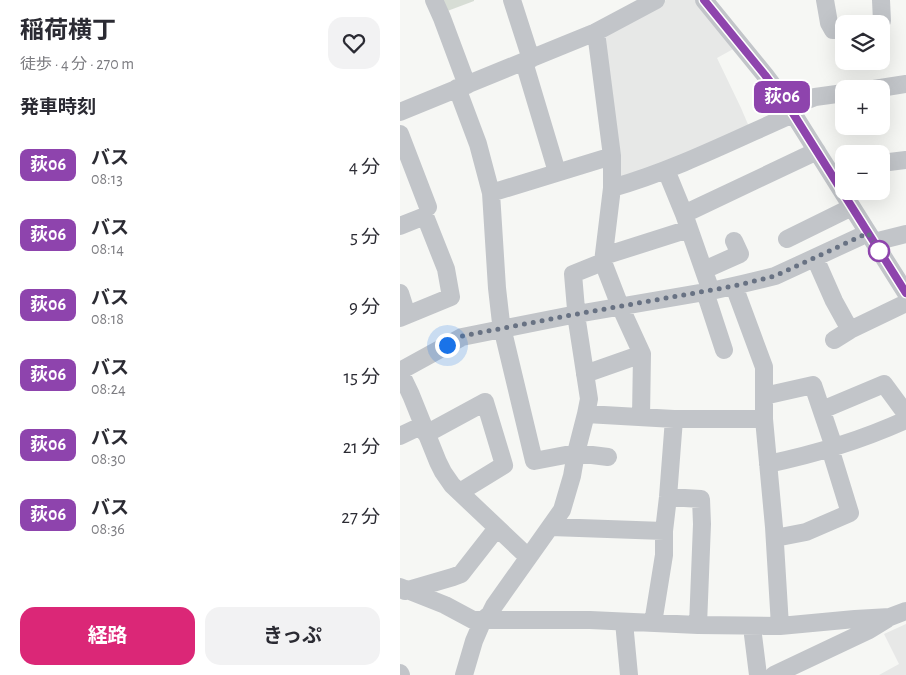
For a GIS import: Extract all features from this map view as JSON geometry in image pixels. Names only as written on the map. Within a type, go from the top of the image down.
[{"type":"street","points":[[434,0],[442,18],[491,193],[497,288],[502,328],[534,461],[576,453],[608,458]]},
{"type":"street","points":[[512,0],[557,172]]},
{"type":"street","points":[[400,112],[596,32],[656,0]]},
{"type":"street","points":[[707,0],[765,75],[817,151],[835,174]]},
{"type":"street","points":[[825,0],[829,23],[833,30],[835,30]]},
{"type":"street","points":[[880,0],[881,15]]},
{"type":"street","points":[[596,32],[612,156],[612,188],[603,259],[620,306],[642,354],[641,418]]},
{"type":"street","points":[[890,86],[906,84]]},
{"type":"street","points":[[612,188],[635,182],[666,170],[791,111],[815,97],[835,94]]},
{"type":"street","points":[[400,134],[428,207]]},
{"type":"street","points":[[464,675],[474,641],[483,620],[490,614],[562,510],[572,476],[588,399],[573,274],[686,222],[817,151]]},
{"type":"street","points":[[491,193],[612,156]]},
{"type":"street","points":[[890,163],[906,160]]},
{"type":"street","points":[[666,170],[704,270],[724,350]]},
{"type":"street","points":[[849,200],[906,293]]},
{"type":"street","points":[[787,239],[852,207]]},
{"type":"street","points":[[400,226],[425,216],[446,269],[451,297],[404,317],[400,294]]},
{"type":"street","points":[[528,557],[452,485],[443,472],[400,372],[462,336],[620,306],[708,292],[775,276],[815,258],[871,238],[906,234]]},
{"type":"street","points":[[704,270],[734,249],[738,285],[764,366],[764,419],[775,538],[780,626]]},
{"type":"street","points":[[815,258],[834,301],[850,330]]},
{"type":"street","points":[[834,340],[850,330],[906,303]]},
{"type":"street","points":[[585,374],[642,354]]},
{"type":"street","points":[[822,410],[884,384],[906,414]]},
{"type":"street","points":[[764,396],[813,385],[822,410],[850,513],[806,532],[775,538]]},
{"type":"street","points":[[400,436],[424,429],[485,402],[504,465],[460,492]]},
{"type":"street","points":[[586,414],[674,419],[764,419]]},
{"type":"street","points":[[653,623],[664,555],[664,531],[674,419]]},
{"type":"street","points":[[768,464],[832,448],[884,430],[906,420]]},
{"type":"street","points":[[668,497],[700,499],[702,524],[698,625]]},
{"type":"street","points":[[551,527],[664,531]]},
{"type":"street","points":[[403,590],[461,574],[497,528]]},
{"type":"street","points":[[403,590],[445,605],[473,620],[590,620],[698,625],[780,626],[898,614]]},
{"type":"street","points":[[774,675],[869,630],[898,614]]},
{"type":"street","points":[[624,622],[629,675]]},
{"type":"street","points":[[752,626],[758,675]]},
{"type":"shaded area","points":[[437,0],[474,0],[474,1],[442,13]]},
{"type":"shaded area","points":[[666,0],[695,0],[735,48],[717,58],[750,129],[619,183],[602,33]]},
{"type":"shaded area","points":[[906,624],[906,675],[879,675],[899,664],[884,634]]},
{"type":"bus line","name":"荻06","points":[[704,0],[789,107],[906,293]]},
{"type":"route","points":[[447,345],[462,336],[711,291],[775,276],[868,233],[879,251]]}]
